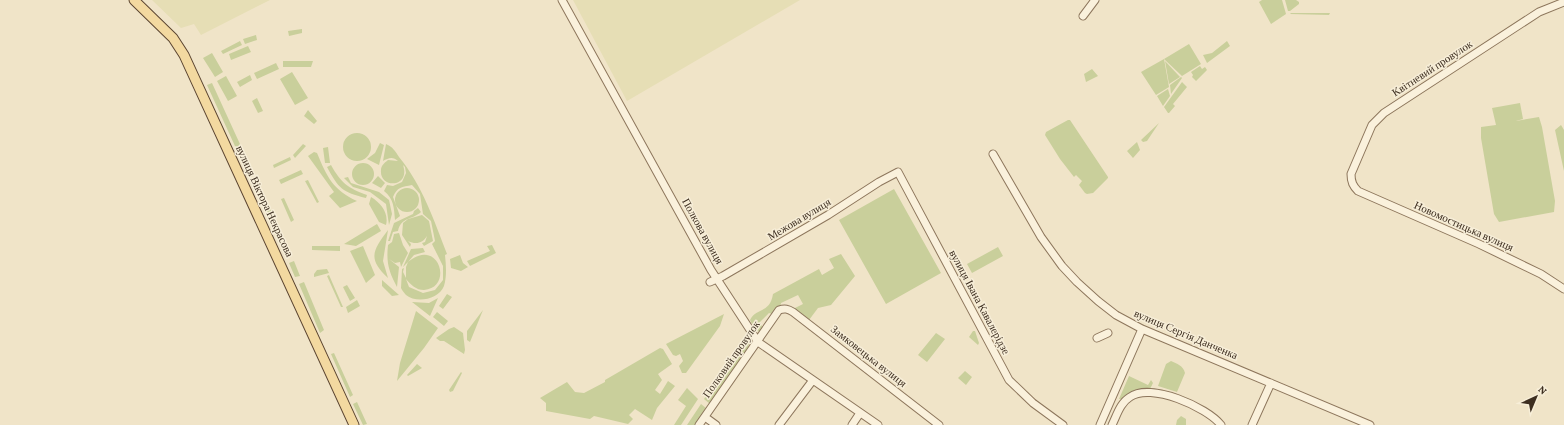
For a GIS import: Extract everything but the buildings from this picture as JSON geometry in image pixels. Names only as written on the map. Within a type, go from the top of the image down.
[{"type":"main road","name":"вулиця Віктора Некрасова","points":[[134,0],[173,38],[184,55],[354,425]]},
{"type":"street","name":"Полкова вулиця","points":[[562,0],[711,270],[758,342],[878,425]]},
{"type":"street","points":[[1083,16],[1095,0]]},
{"type":"street","name":"Квітневий провулок","points":[[1354,186],[1351,180],[1351,174],[1369,132],[1377,118],[1539,12],[1564,2]]},
{"type":"street","name":"вулиця Сергія Данченка","points":[[993,154],[1041,237],[1062,266],[1077,282],[1116,315],[1142,329],[1370,425]]},
{"type":"street","name":"Межова вулиця","points":[[710,282],[718,279],[828,215],[879,182],[898,172]]},
{"type":"street","name":"вулиця Івана Кавалерідзе","points":[[898,172],[1009,380],[1033,403],[1063,425]]},
{"type":"street","name":"Новомостицька вулиця","points":[[1354,186],[1358,191],[1479,244],[1541,274],[1564,289]]},
{"type":"street","name":"Полковий провулок","points":[[699,425],[779,310],[783,309]]},
{"type":"street","name":"Замковецька вулиця","points":[[783,309],[788,309],[793,312],[939,425]]},
{"type":"street","points":[[1100,425],[1142,329]]},
{"type":"street","points":[[1097,338],[1108,333]]},
{"type":"street","points":[[779,425],[813,380]]},
{"type":"street","points":[[1252,425],[1271,383]]},
{"type":"street","points":[[1112,425],[1120,406],[1130,396],[1138,392],[1145,391],[1157,392],[1170,396],[1208,413],[1221,425]]},
{"type":"street","points":[[1110,402],[1120,406]]},
{"type":"street","points":[[852,425],[860,413]]},
{"type":"street","points":[[705,417],[716,425]]},
{"type":"shaded area","points":[[152,0],[270,0],[201,35],[194,24],[181,28]]},
{"type":"shaded area","points":[[573,0],[800,0],[627,101]]},
{"type":"green space","points":[[1262,0],[1282,0],[1286,14],[1271,24],[1259,2]]},
{"type":"green space","points":[[1285,0],[1296,0],[1299,4],[1288,11]]},
{"type":"green space","points":[[1330,13],[1329,15],[1290,14]]},
{"type":"green space","points":[[302,29],[302,33],[289,36],[288,31]]},
{"type":"green space","points":[[256,35],[257,40],[245,44],[243,39]]},
{"type":"green space","points":[[240,41],[242,45],[223,54],[221,51]]},
{"type":"green space","points":[[1227,41],[1230,46],[1207,63],[1203,55],[1212,53]]},
{"type":"green space","points":[[1189,44],[1201,64],[1182,76],[1164,59]]},
{"type":"green space","points":[[248,46],[251,52],[231,60],[229,54]]},
{"type":"green space","points":[[212,53],[223,72],[215,77],[203,58]]},
{"type":"green space","points":[[1164,59],[1169,87],[1156,95],[1141,72]]},
{"type":"green space","points":[[283,61],[313,61],[311,67],[283,67]]},
{"type":"green space","points":[[1165,61],[1180,77],[1169,84]]},
{"type":"green space","points":[[276,63],[279,69],[257,79],[254,73]]},
{"type":"green space","points":[[1200,66],[1202,69],[1205,67],[1207,70],[1196,81],[1192,77],[1193,75],[1191,72]]},
{"type":"green space","points":[[1092,69],[1098,76],[1086,82],[1084,74]]},
{"type":"green space","points":[[292,72],[308,98],[295,105],[280,79]]},
{"type":"green space","points":[[250,75],[252,80],[240,87],[237,82]]},
{"type":"green space","points":[[226,76],[237,96],[228,101],[217,81]]},
{"type":"green space","points":[[1181,77],[1182,78],[1171,94],[1170,85]]},
{"type":"green space","points":[[1182,82],[1187,87],[1173,104],[1175,106],[1168,113],[1164,107]]},
{"type":"green space","points":[[212,83],[245,155],[240,157],[207,85]]},
{"type":"green space","points":[[1168,89],[1170,96],[1163,106],[1157,96]]},
{"type":"green space","points":[[257,98],[263,111],[258,113],[252,101]]},
{"type":"green space","points":[[1520,103],[1523,119],[1516,121],[1539,117],[1555,201],[1554,212],[1499,222],[1494,214],[1481,138],[1481,127],[1496,125],[1492,108]]},
{"type":"green space","points":[[308,110],[317,121],[314,124],[304,116]]},
{"type":"green space","points":[[1070,120],[1108,177],[1093,193],[1085,193],[1079,185],[1082,181],[1076,175],[1074,177],[1060,159],[1045,135],[1046,132]]},
{"type":"green space","points":[[1159,123],[1147,141],[1143,142],[1141,140]]},
{"type":"green space","points":[[1561,125],[1564,130],[1564,171],[1555,130]]},
{"type":"green space","points":[[357,133],[367,137],[371,147],[367,157],[357,161],[347,157],[343,147],[347,137]]},
{"type":"green space","points":[[1137,142],[1140,150],[1133,158],[1127,151]]},
{"type":"green space","points":[[380,143],[384,145],[379,165],[367,159],[375,153]]},
{"type":"green space","points":[[303,144],[306,146],[295,158],[293,155]]},
{"type":"green space","points":[[386,144],[395,151],[421,191],[447,254],[445,255],[446,274],[444,286],[438,294],[427,299],[416,299],[406,295],[401,288],[402,269],[404,268],[403,272],[406,278],[406,267],[408,262],[419,256],[428,255],[435,259],[439,266],[440,273],[439,281],[433,287],[424,290],[419,289],[406,279],[409,287],[423,293],[435,290],[443,280],[443,266],[432,244],[435,241],[431,221],[423,214],[420,194],[412,185],[400,188],[396,191],[393,197],[400,216],[395,220],[392,201],[384,191],[387,185],[393,186],[402,182],[406,173],[403,165],[403,178],[399,182],[394,183],[389,183],[382,176],[381,169],[385,162],[388,160],[398,161],[394,158],[390,158],[383,161]]},
{"type":"green space","points":[[328,147],[330,163],[325,163],[323,148]]},
{"type":"green space","points":[[314,152],[317,153],[324,169],[336,187],[357,201],[340,208],[329,196],[334,192],[308,156]]},
{"type":"green space","points":[[246,157],[252,168],[247,171],[241,159]]},
{"type":"green space","points":[[290,157],[291,160],[274,168],[273,165]]},
{"type":"green space","points":[[359,163],[367,163],[374,170],[374,178],[367,185],[359,185],[352,178],[352,170]]},
{"type":"green space","points":[[331,165],[342,181],[355,190],[367,195],[366,198],[351,194],[338,185],[327,167]]},
{"type":"green space","points":[[301,170],[303,174],[281,184],[279,180]]},
{"type":"green space","points":[[378,176],[385,183],[381,188],[372,183]]},
{"type":"green space","points":[[348,177],[351,183],[379,192],[389,200],[392,214],[389,225],[386,204],[370,192],[353,187],[344,178]]},
{"type":"green space","points":[[308,180],[319,202],[317,203],[305,181]]},
{"type":"green space","points":[[260,186],[284,240],[279,242],[255,188]]},
{"type":"green space","points":[[407,188],[416,191],[419,200],[416,209],[407,212],[398,209],[395,200],[398,191]]},
{"type":"green space","points":[[894,189],[941,273],[886,304],[839,220]]},
{"type":"green space","points":[[371,197],[378,202],[385,212],[387,221],[386,225],[379,222],[369,204]]},
{"type":"green space","points":[[284,198],[294,220],[291,222],[281,199]]},
{"type":"green space","points":[[418,208],[421,212],[418,215],[404,221],[399,226],[398,231],[393,232],[390,241],[388,241],[394,223],[413,214]]},
{"type":"green space","points":[[422,215],[429,221],[433,241],[424,246],[422,243],[425,242],[427,236],[419,243],[408,241],[411,244],[410,247],[402,235],[403,223],[408,219]]},
{"type":"green space","points":[[377,224],[381,231],[356,246],[344,244]]},
{"type":"green space","points":[[388,230],[383,261],[388,278],[377,265],[374,254],[379,243]]},
{"type":"green space","points":[[399,233],[403,245],[408,253],[401,267],[400,262],[395,263],[389,259],[399,267],[397,287],[389,267],[387,251],[388,245],[392,242],[394,234]]},
{"type":"green space","points":[[492,245],[496,253],[470,266],[467,261],[490,251],[487,246]]},
{"type":"green space","points":[[312,246],[340,246],[340,251],[312,250]]},
{"type":"green space","points":[[363,246],[375,275],[366,283],[350,251]]},
{"type":"green space","points":[[998,247],[1003,256],[972,273],[967,264]]},
{"type":"green space","points":[[423,248],[425,252],[414,255],[403,267],[411,249]]},
{"type":"green space","points":[[841,254],[855,276],[831,305],[818,308],[809,320],[793,309],[803,304],[798,295],[781,303],[777,311],[774,313],[769,313],[760,322],[763,329],[760,332],[755,330],[750,320],[756,313],[769,305],[773,294],[819,269],[822,275],[834,268],[829,259]]},
{"type":"green space","points":[[460,255],[463,263],[468,267],[461,271],[451,268],[450,259]]},
{"type":"green space","points":[[294,261],[300,276],[295,277],[289,263]]},
{"type":"green space","points":[[327,269],[329,273],[314,277],[317,270]]},
{"type":"green space","points":[[329,275],[343,307],[341,307],[327,276]]},
{"type":"green space","points":[[382,280],[399,295],[392,296],[382,286]]},
{"type":"green space","points":[[304,282],[324,330],[320,333],[299,284]]},
{"type":"green space","points":[[347,285],[355,298],[350,301],[343,287]]},
{"type":"green space","points":[[447,294],[452,297],[443,309],[439,306]]},
{"type":"green space","points":[[438,298],[430,316],[412,302],[429,303]]},
{"type":"green space","points":[[357,300],[360,306],[348,313],[346,307]]},
{"type":"green space","points":[[483,310],[470,342],[467,340],[467,331]]},
{"type":"green space","points":[[416,311],[438,328],[397,381],[400,363]]},
{"type":"green space","points":[[437,312],[448,321],[444,326],[433,317]]},
{"type":"green space","points":[[724,314],[720,326],[686,373],[682,373],[679,366],[683,361],[680,354],[676,356],[673,355],[666,344]]},
{"type":"green space","points":[[454,327],[463,333],[464,354],[444,341],[440,341],[436,338]]},
{"type":"green space","points":[[973,331],[975,331],[979,343],[978,345],[969,337]]},
{"type":"green space","points":[[936,333],[945,339],[927,362],[918,355]]},
{"type":"green space","points":[[746,336],[749,343],[748,348],[710,404],[704,399],[743,344]]},
{"type":"green space","points":[[660,348],[663,349],[672,364],[658,374],[662,380],[655,390],[660,394],[668,381],[675,386],[657,408],[652,420],[635,409],[629,415],[633,419],[628,424],[594,416],[590,419],[546,411],[546,403],[540,398],[567,382],[575,392],[584,393],[605,382],[605,380]]},
{"type":"green space","points":[[334,353],[353,395],[350,397],[331,354]]},
{"type":"green space","points":[[1171,361],[1181,366],[1185,373],[1177,392],[1158,386],[1166,364]]},
{"type":"green space","points":[[417,364],[422,368],[408,376],[407,375]]},
{"type":"green space","points":[[965,371],[972,377],[966,385],[958,378]]},
{"type":"green space","points":[[461,372],[462,373],[453,391],[450,392],[449,390]]},
{"type":"green space","points":[[1129,376],[1148,385],[1151,380],[1153,383],[1150,389],[1135,390],[1123,399],[1119,399]]},
{"type":"green space","points":[[687,388],[698,399],[681,425],[674,425],[686,406],[678,400]]},
{"type":"green space","points":[[357,402],[367,424],[363,425],[353,404]]},
{"type":"green space","points":[[701,404],[706,408],[695,425],[687,425]]},
{"type":"green space","points":[[1181,416],[1186,419],[1186,425],[1176,425],[1177,420]]}]
